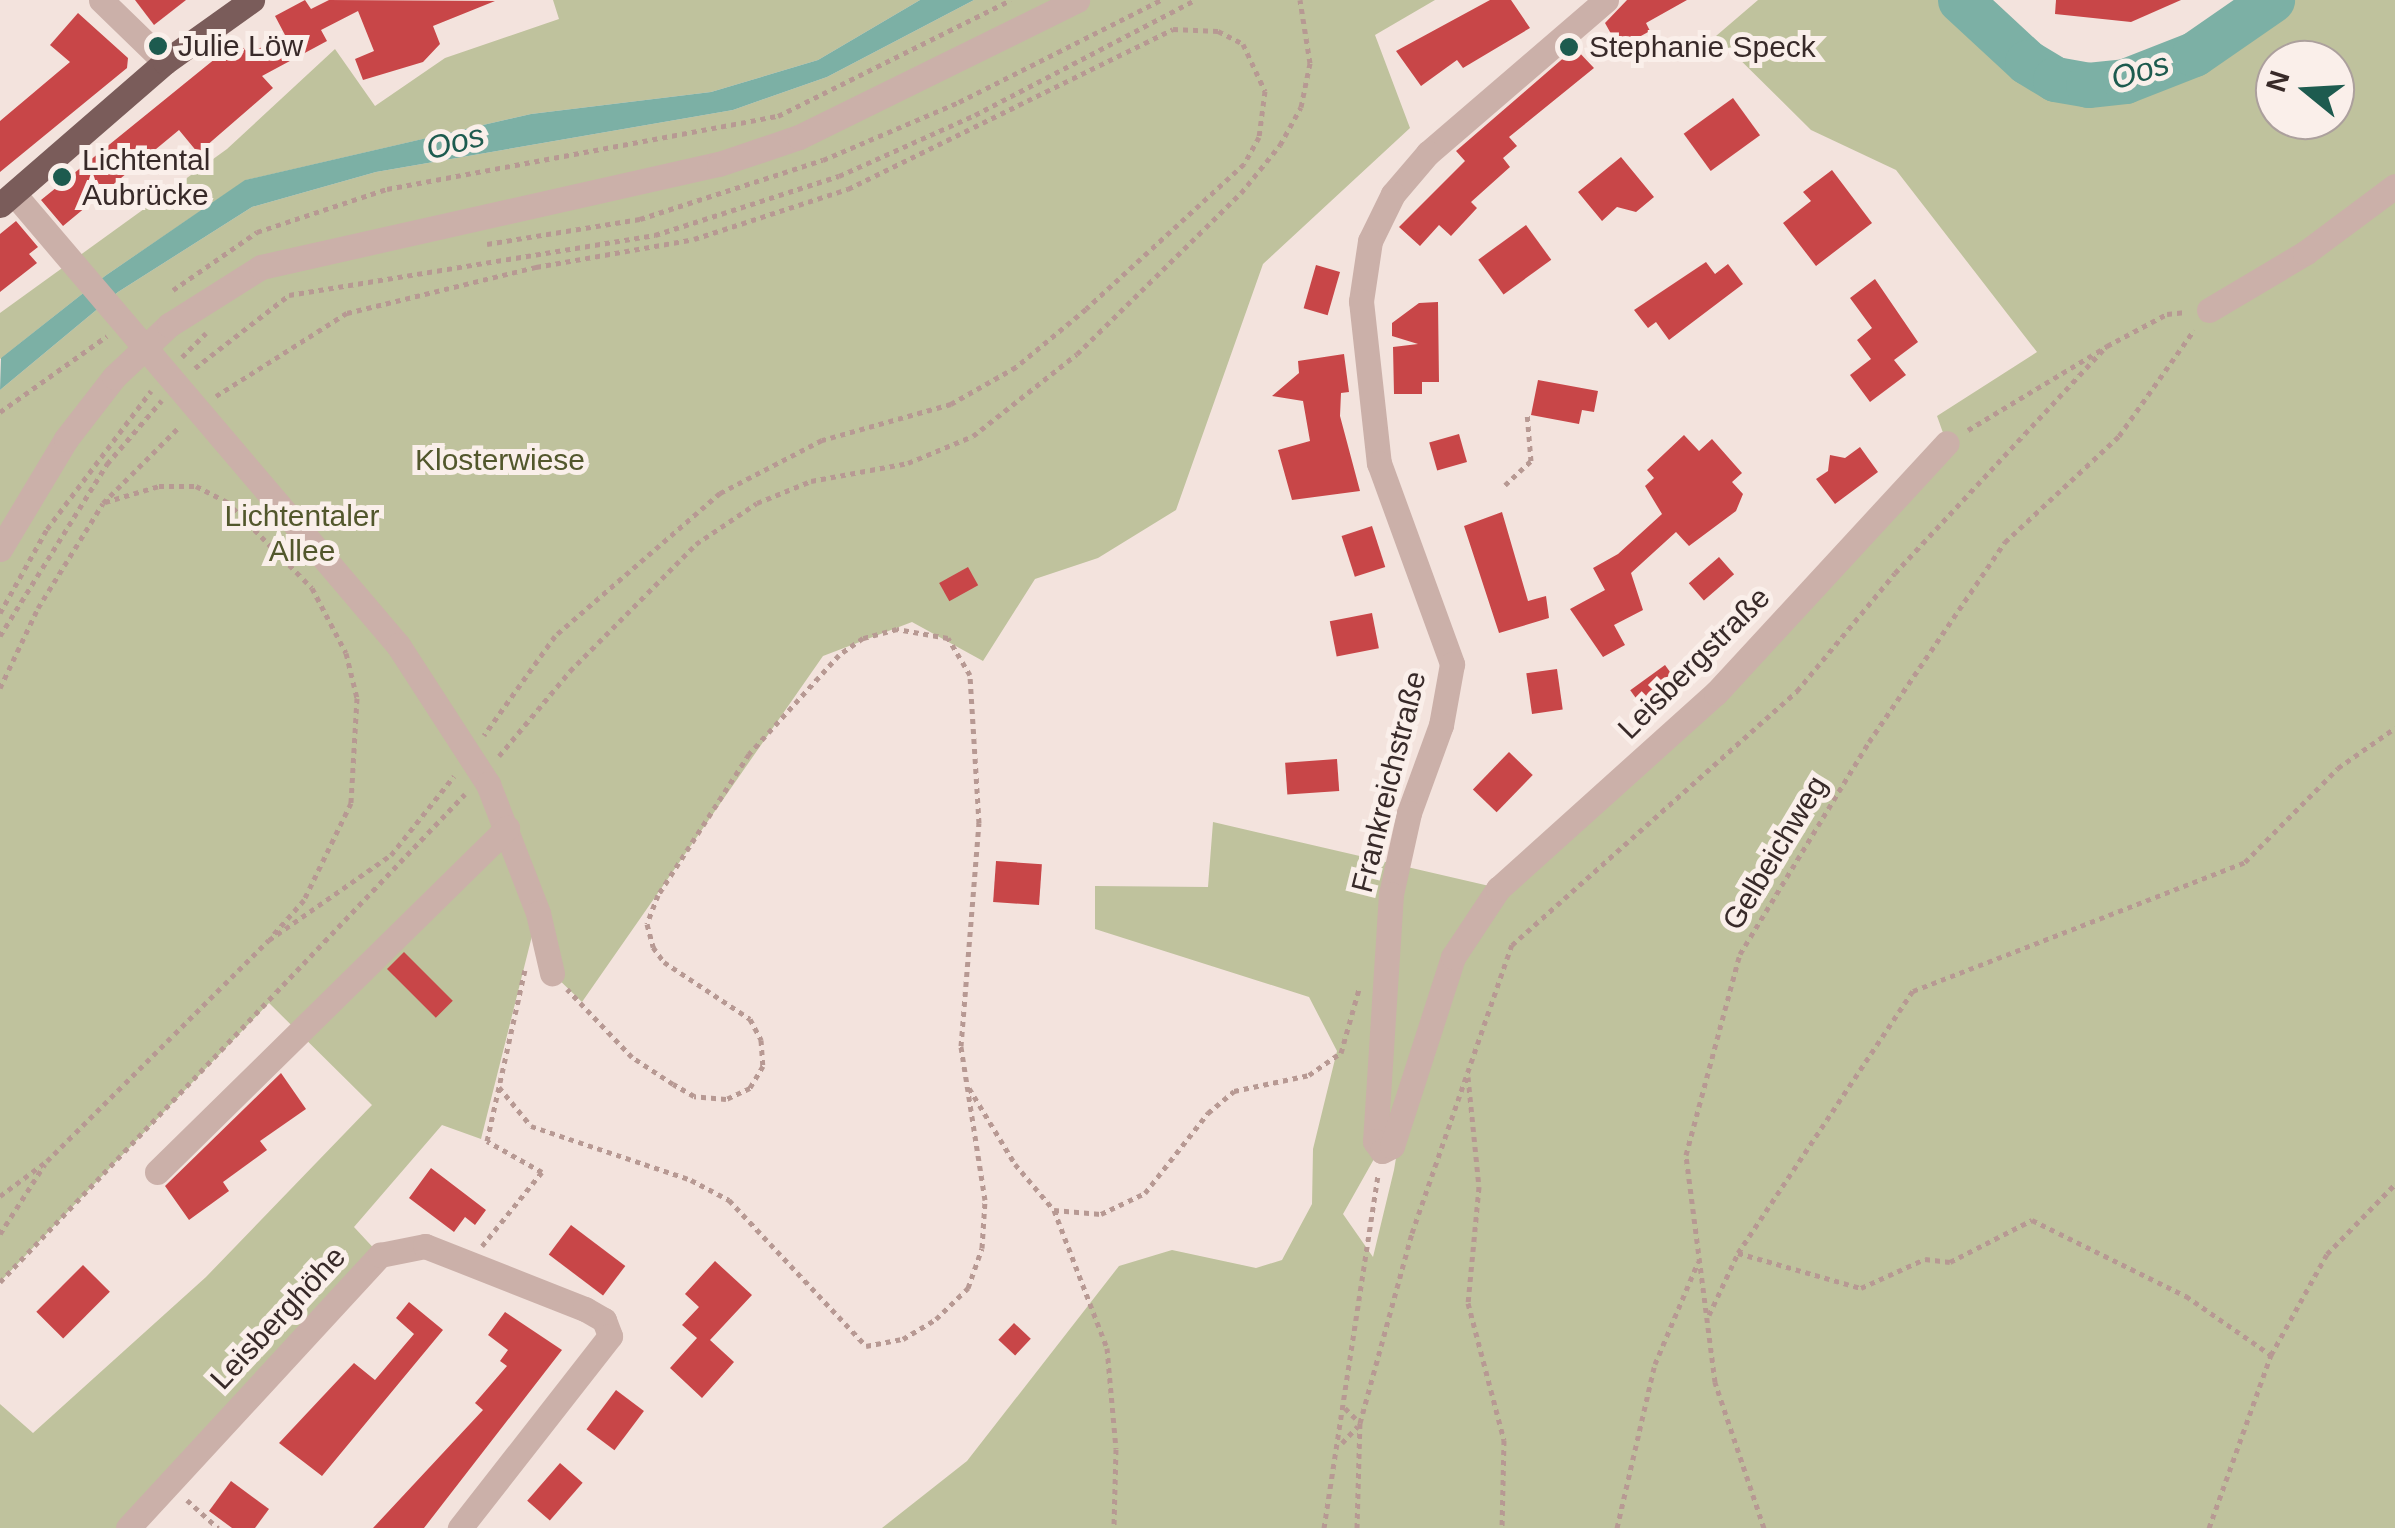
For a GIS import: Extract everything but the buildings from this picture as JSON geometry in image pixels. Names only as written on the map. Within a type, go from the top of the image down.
[{"type":"main road","points":[[8,200],[165,62],[252,0]]},
{"type":"street","points":[[101,0],[165,62]]},
{"type":"street","points":[[0,549],[78,423],[142,349],[198,303],[261,266],[719,164],[799,137],[1077,0]]},
{"type":"street","name":"Frankreichstraße","points":[[1382,1152],[1375,1141],[1391,894],[1409,814],[1441,725],[1452,664],[1379,463],[1362,301],[1370,241],[1393,194],[1428,153],[1606,0]]},
{"type":"street","points":[[2209,310],[2305,253],[2395,186]]},
{"type":"street","points":[[8,200],[117,314],[169,381],[398,645],[477,764],[507,828],[552,973]]},
{"type":"street","name":"Leisbergstraße","points":[[1382,1152],[1392,1146],[1454,958],[1498,888],[1716,693],[1947,444]]},
{"type":"street","points":[[157,1172],[507,828]]},
{"type":"street","name":"Leisberghöhe","points":[[128,1528],[380,1255],[425,1246],[585,1309],[604,1320],[616,1334],[460,1528]]},
{"type":"path","points":[[169,293],[257,232],[387,189],[778,116],[1011,0]]},
{"type":"path","points":[[0,613],[96,457],[169,381],[289,295],[655,235],[839,176],[975,115],[1195,0]]},
{"type":"path","points":[[268,940],[391,855],[696,544],[757,504],[811,482],[908,463],[974,436],[1028,399],[1241,193],[1280,145],[1302,107],[1310,63],[1300,0]]},
{"type":"path","points":[[0,688],[38,608],[102,503],[195,411],[301,336],[346,312],[766,220],[976,129],[1173,29],[1218,31],[1243,44],[1265,92],[1259,137],[1244,164],[1086,310],[1016,367],[952,404],[822,440],[720,492],[555,636],[477,764],[0,1282]]},
{"type":"path","name":"Gelbeichweg","points":[[1764,1528],[1715,1382],[1686,1154],[1740,954],[1869,742],[2005,542],[2118,436],[2209,310]]},
{"type":"path","points":[[0,412],[117,314]]},
{"type":"path","points":[[1947,444],[2167,314]]},
{"type":"path","points":[[1357,1528],[1360,1423],[1412,1234],[1512,945],[1797,691],[1894,573],[2107,346]]},
{"type":"path","points":[[0,636],[108,464],[169,381]]},
{"type":"path","points":[[1505,485],[1530,461],[1526,412]]},
{"type":"path","points":[[0,1196],[47,1161],[304,900],[351,803],[357,698],[346,652],[312,588],[226,501],[196,486],[160,486],[102,503]]},
{"type":"path","points":[[499,1087],[530,1126],[691,1180],[729,1200],[866,1346],[903,1339],[936,1319],[968,1288],[982,1248],[985,1200],[967,1086],[963,969],[979,824],[970,675],[948,638],[923,630],[863,638],[779,715],[685,845],[647,924],[664,962],[750,1019],[764,1066],[750,1088],[726,1099],[694,1096],[673,1084],[632,1056],[552,973]]},
{"type":"path","points":[[1708,1317],[1738,1253],[1913,991],[2245,862],[2338,768],[2395,728]]},
{"type":"path","points":[[468,1264],[542,1172],[487,1141],[526,967]]},
{"type":"path","points":[[1054,1210],[1101,1214],[1146,1193],[1208,1113],[1234,1092],[1308,1075],[1341,1052],[1357,992],[1366,980],[1385,978]]},
{"type":"path","points":[[1468,1071],[1480,1187],[1468,1303],[1504,1440],[1502,1528]]},
{"type":"path","points":[[967,1086],[1014,1164],[1054,1210],[1107,1348],[1116,1449],[1114,1528]]},
{"type":"path","points":[[0,1234],[47,1161]]},
{"type":"path","points":[[2209,1528],[2271,1355],[2327,1254],[2395,1184]]},
{"type":"path","points":[[1324,1528],[1340,1446],[1376,1189]]},
{"type":"path","points":[[1738,1253],[1861,1288],[1924,1260],[1950,1262],[2032,1220],[2186,1296],[2271,1355]]},
{"type":"path","points":[[1616,1528],[1655,1364],[1699,1259]]},
{"type":"path","points":[[1345,1408],[1360,1423]]},
{"type":"path","points":[[1340,1446],[1360,1423]]},
{"type":"path","points":[[189,1502],[218,1528]]},
{"type":"green space","points":[[553,0],[920,0],[818,60],[711,92],[531,114],[246,180],[105,276],[0,359],[0,313],[227,149],[335,49],[375,106],[445,58],[559,19]]},
{"type":"green space","name":"Lichtentaler Allee","points":[[974,0],[1435,0],[1375,35],[1410,128],[1263,264],[1176,510],[1098,558],[1035,579],[983,661],[912,622],[823,656],[582,1002],[552,973],[537,916],[481,1139],[442,1125],[354,1227],[380,1255],[128,1528],[0,1528],[0,1404],[33,1433],[206,1277],[372,1105],[269,1003],[0,1282],[0,390],[118,292],[252,207],[376,172],[733,110],[827,77]]},
{"type":"green space","points":[[1758,0],[1974,0],[2015,43],[2055,70],[2093,78],[2154,63],[2258,0],[2395,0],[2395,1528],[882,1528],[967,1461],[1119,1266],[1172,1250],[1256,1268],[1282,1260],[1312,1204],[1313,1149],[1337,1051],[1309,997],[1095,929],[1095,886],[1208,887],[1213,822],[1498,888],[1569,828],[1947,444],[1937,416],[2037,352],[1896,170],[1811,130],[1716,36]],"holes":[[[1405,1104],[1373,1257],[1343,1214]]]},
{"type":"water","points":[[920,0],[974,0],[827,77],[733,110],[376,172],[252,207],[118,292],[0,390],[1,358],[105,276],[245,180],[531,114],[711,92],[818,60]]},
{"type":"waterway","name":"Oos","points":[[1960,0],[2027,62],[2055,79],[2088,85],[2125,81],[2194,54],[2272,0]]},
{"type":"place","name":"Julie Löw","points":[[158,46]]},
{"type":"place","name":"Stephanie Speck","points":[[1569,47]]},
{"type":"place","name":"Lichtental Aubrücke","points":[[62,177]]},
{"type":"park label","name":"Klosterwiese","points":[[500,460]]}]
